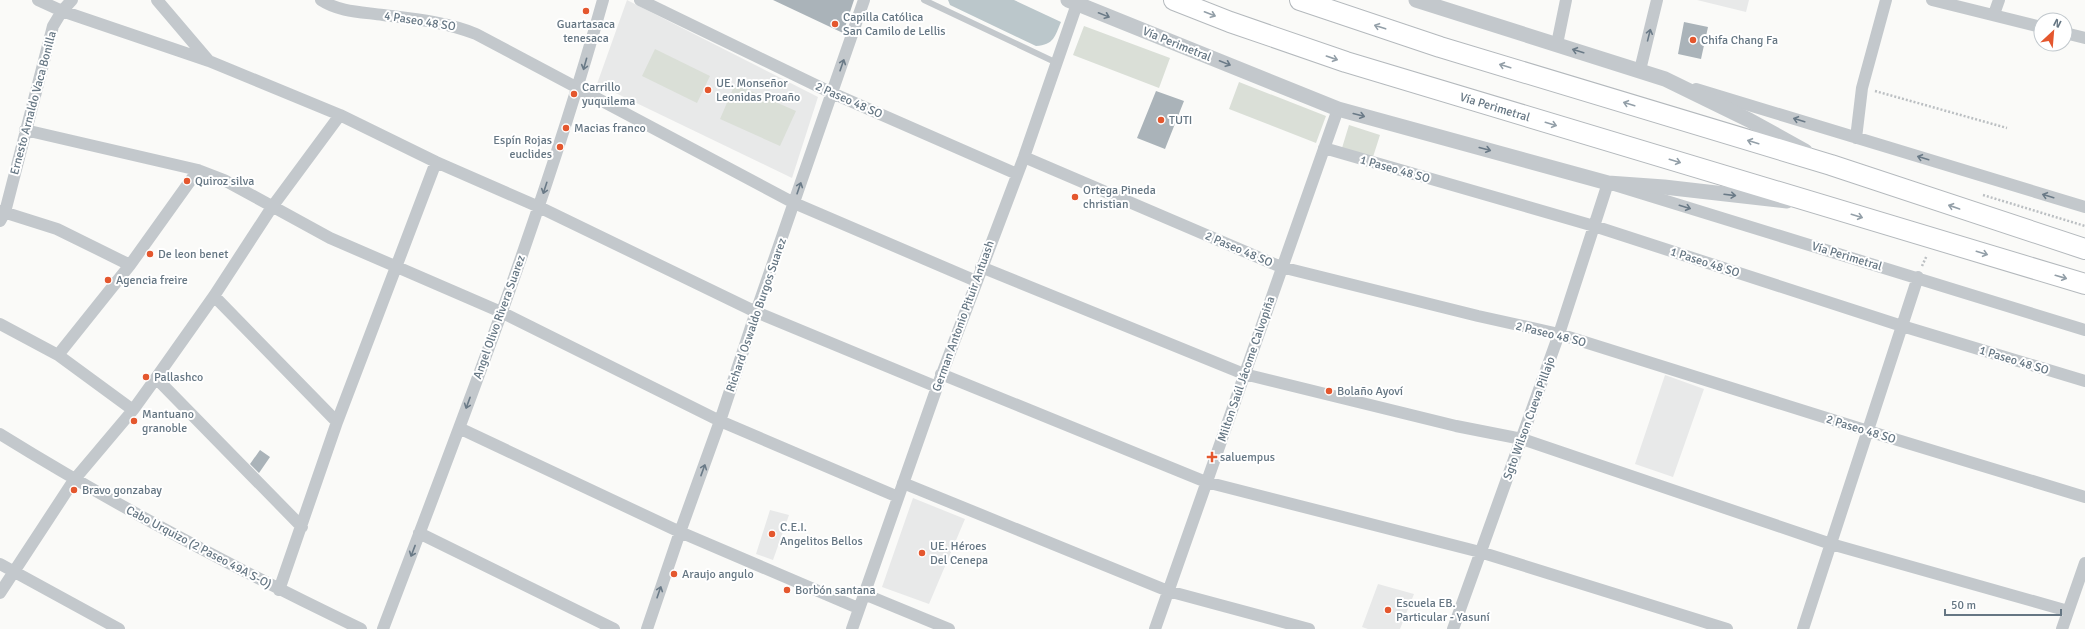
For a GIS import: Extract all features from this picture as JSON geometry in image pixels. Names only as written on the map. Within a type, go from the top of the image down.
[{"type":"highway","name":"Vía Perimetral","points":[[1174,0],[1230,22],[1346,62],[2085,284]]},
{"type":"highway","points":[[1300,0],[1440,47],[1831,165],[2044,237],[2085,249]]},
{"type":"street","points":[[38,0],[62,11],[209,61],[340,115],[436,162],[539,207],[756,312],[936,387]]},
{"type":"street","name":"Ernesto Arnaldo Vaca Bonilla","points":[[2,215],[53,26],[62,11],[72,0]]},
{"type":"street","points":[[157,0],[209,61]]},
{"type":"street","name":"4 Paseo 48 SO","points":[[321,0],[340,9],[455,25],[476,34],[794,203],[976,281]]},
{"type":"street","name":"Angel Olivo Rivera Suarez","points":[[383,629],[459,428],[539,207],[578,89],[603,0]]},
{"type":"street","name":"2 Paseo 48 SO","points":[[640,0],[832,93],[1017,174]]},
{"type":"street","name":"Richard Oswaldo Burgos Suarez","points":[[647,629],[720,422],[756,312],[864,0]]},
{"type":"street","points":[[1416,0],[1442,4],[1557,44],[1665,79],[2085,207]]},
{"type":"street","points":[[1557,44],[1566,0]]},
{"type":"street","points":[[1640,70],[1657,0]]},
{"type":"street","points":[[1856,138],[1862,88],[1886,0]]},
{"type":"street","points":[[1932,0],[2033,25]]},
{"type":"street","points":[[1994,14],[1999,0]]},
{"type":"street","name":"German Antonio Pituir Antuash","points":[[852,629],[858,608],[936,387],[1024,157],[1057,63],[1073,2]]},
{"type":"street","name":"Vía Perimetral","points":[[1073,2],[1338,109],[1608,183],[1918,277],[2085,330]]},
{"type":"street","points":[[2073,35],[2085,38]]},
{"type":"street","points":[[1665,79],[1748,120],[1831,165]]},
{"type":"street","name":"Milton Saúl Jácome Calvopiña","points":[[1155,629],[1338,109]]},
{"type":"street","points":[[0,593],[74,480],[133,410],[214,296],[272,207],[340,115]]},
{"type":"street","points":[[25,130],[198,170],[224,180],[330,238],[501,312],[720,422],[898,497]]},
{"type":"street","name":"1 Paseo 48 SO","points":[[1324,148],[1594,226],[1902,326],[2085,381]]},
{"type":"street","name":"2 Paseo 48 SO","points":[[1024,157],[1282,267],[1478,316],[1559,334],[2085,497]]},
{"type":"street","points":[[279,590],[337,422],[436,162]]},
{"type":"street","points":[[58,355],[130,265],[198,170]]},
{"type":"street","name":"Vía Perimetral","points":[[1608,183],[1664,187],[1820,205]]},
{"type":"street","name":"Sgto Wilson Cueva Pillajo","points":[[1453,629],[1559,334],[1608,183]]},
{"type":"street","points":[[2,215],[57,229],[130,265]]},
{"type":"street","points":[[981,267],[1244,374],[1456,426],[1522,439],[1831,544],[2068,611]]},
{"type":"street","points":[[1803,629],[1918,277]]},
{"type":"street","points":[[214,296],[337,422]]},
{"type":"street","points":[[0,324],[58,355],[133,410]]},
{"type":"street","points":[[941,374],[1206,482],[1480,552],[1727,629]]},
{"type":"street","points":[[156,378],[302,527]]},
{"type":"street","points":[[459,428],[680,532],[858,608]]},
{"type":"street","name":"Cabo Urquizo (2 Paseo 49A S-O)","points":[[0,434],[74,480],[279,590],[361,629]]},
{"type":"street","points":[[903,483],[1168,592],[1309,629]]},
{"type":"street","points":[[419,533],[614,629]]},
{"type":"street","points":[[2062,629],[2085,563]]},
{"type":"street","points":[[0,564],[119,629]]},
{"type":"street","points":[[864,594],[949,629]]},
{"type":"lane","points":[[924,0],[1057,63]]},
{"type":"path","points":[[1862,88],[2007,128]]},
{"type":"path","points":[[1982,195],[2085,226]]},
{"type":"path","points":[[1918,277],[1926,254],[1933,257]]},
{"type":"shaded area","name":"UE. Monseñor Leonidas Proaño","points":[[627,0],[818,97],[792,178],[597,84]]},
{"type":"shaded area","points":[[948,0],[1014,0],[1061,22],[1050,42],[1036,46],[950,5]]},
{"type":"shaded area","points":[[1697,0],[1749,0],[1746,12]]},
{"type":"shaded area","points":[[1084,26],[1170,58],[1159,88],[1073,55]]},
{"type":"shaded area","points":[[655,49],[710,76],[697,103],[642,76]]},
{"type":"shaded area","points":[[1239,82],[1326,116],[1316,143],[1229,109]]},
{"type":"shaded area","points":[[735,84],[796,111],[780,146],[720,119]]},
{"type":"shaded area","points":[[1349,125],[1380,135],[1373,157],[1342,148]]},
{"type":"shaded area","points":[[1665,375],[1704,389],[1673,477],[1635,464]]},
{"type":"shaded area","name":"UE. Héroes Del Cenepa","points":[[913,498],[965,519],[929,604],[882,587]]},
{"type":"shaded area","name":"C.E.I. Angelitos Bellos","points":[[770,510],[789,515],[773,560],[756,554]]},
{"type":"shaded area","name":"Escuela EB. Particular - Yasuní","points":[[1378,584],[1414,594],[1400,629],[1368,629],[1362,627]]},
{"type":"building","name":"Capilla Católica San Camilo de Lellis","points":[[773,0],[854,0],[843,33]]},
{"type":"building","name":"Chifa Chang Fa","points":[[1684,22],[1708,27],[1701,59],[1678,54]]},
{"type":"building","name":"TUTI","points":[[1156,91],[1184,101],[1165,149],[1137,138]]},
{"type":"building","points":[[260,450],[270,457],[259,473],[250,464]]},
{"type":"place","name":"Guartasaca tenesaca","points":[[586,11]]},
{"type":"place","name":"Capilla Católica San Camilo de Lellis","points":[[835,24]]},
{"type":"place","name":"Chifa Chang Fa","points":[[1693,40]]},
{"type":"place","name":"UE. Monseñor Leonidas Proaño","points":[[708,90]]},
{"type":"place","name":"Carrillo yuquilema","points":[[574,94]]},
{"type":"place","name":"TUTI","points":[[1161,120]]},
{"type":"place","name":"Macias franco","points":[[566,128]]},
{"type":"place","name":"Espín Rojas euclides","points":[[560,147]]},
{"type":"place","name":"Quiroz silva","points":[[187,181]]},
{"type":"place","name":"Ortega Pineda christian","points":[[1075,197]]},
{"type":"place","name":"De leon benet","points":[[150,254]]},
{"type":"place","name":"Agencia freire","points":[[108,280]]},
{"type":"place","name":"Pallashco","points":[[146,377]]},
{"type":"place","name":"Bolaño Ayoví","points":[[1329,391]]},
{"type":"place","name":"Mantuano granoble","points":[[134,421]]},
{"type":"place","name":"saluempus","points":[[1212,457]]},
{"type":"place","name":"Bravo gonzabay","points":[[74,490]]},
{"type":"place","name":"C.E.I. Angelitos Bellos","points":[[772,534]]},
{"type":"place","name":"UE. Héroes Del Cenepa","points":[[922,553]]},
{"type":"place","name":"Araujo angulo","points":[[674,574]]},
{"type":"place","name":"Borbón santana","points":[[787,590]]},
{"type":"place","name":"Escuela EB. Particular - Yasuní","points":[[1388,610]]}]
